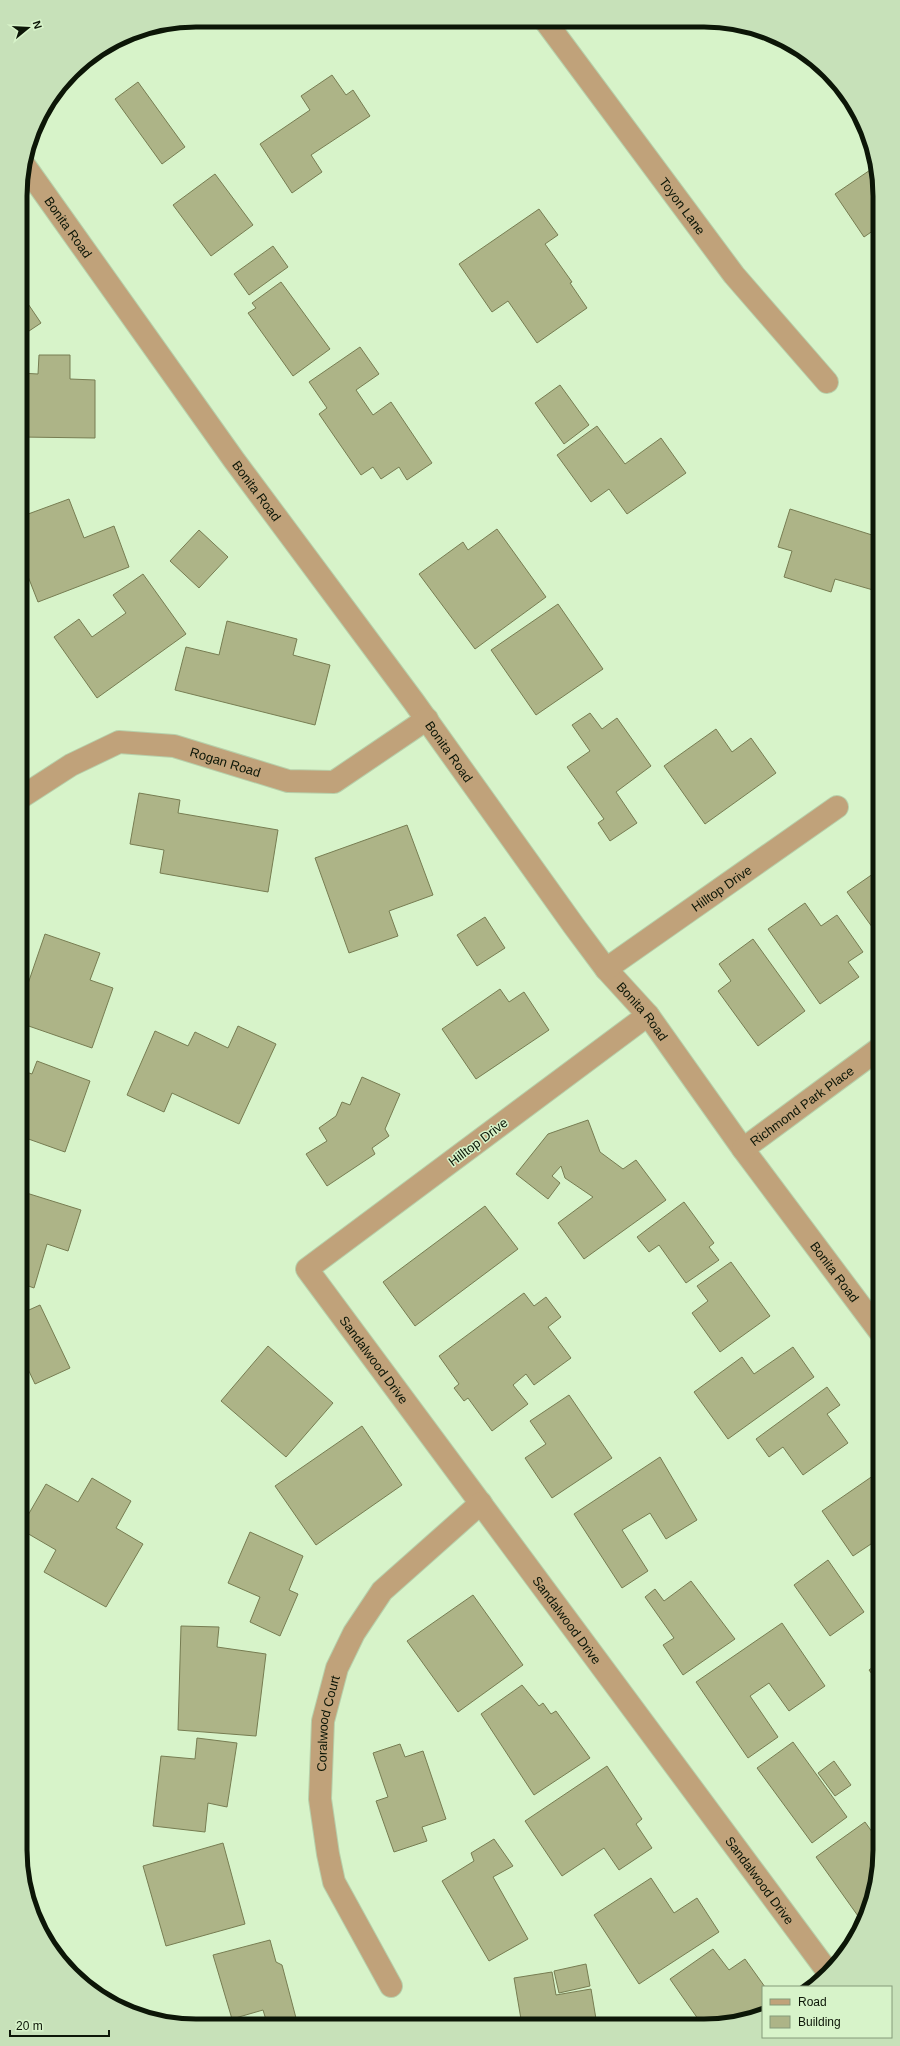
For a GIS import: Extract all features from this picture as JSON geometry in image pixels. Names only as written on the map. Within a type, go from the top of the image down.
[{"type":"street","name":"Toyon Lane","points":[[550,27],[734,275],[828,382]]},
{"type":"street","name":"Bonita Road","points":[[29,171],[234,460],[427,719],[488,807],[606,969],[648,1015],[742,1149],[873,1323]]},
{"type":"street","name":"Rogan Road","points":[[27,793],[71,765],[120,742],[174,746],[288,781],[334,782],[427,719]]},
{"type":"street","name":"Hilltop Drive","points":[[606,969],[837,806]]},
{"type":"street","name":"Hilltop Drive","points":[[307,1269],[648,1015]]},
{"type":"street","name":"Richmond Park Place","points":[[742,1149],[873,1053]]},
{"type":"street","name":"Sandalwood Drive","points":[[307,1269],[825,1967]]},
{"type":"street","name":"Coralwood Court","points":[[391,1986],[334,1882],[328,1854],[320,1799],[323,1721],[337,1668],[354,1633],[382,1591],[481,1503]]},
{"type":"building","points":[[332,75],[346,95],[353,90],[370,116],[311,155],[322,172],[292,193],[260,144],[310,110],[301,96]]},
{"type":"building","points":[[138,82],[185,147],[162,164],[115,99]]},
{"type":"building","points":[[871,169],[873,185],[873,231],[864,237],[835,194]]},
{"type":"building","points":[[215,174],[253,225],[211,256],[173,205]]},
{"type":"building","points":[[539,209],[558,235],[545,244],[572,282],[570,283],[587,308],[537,343],[508,301],[492,312],[459,264]]},
{"type":"building","points":[[273,246],[288,267],[249,295],[234,274]]},
{"type":"building","points":[[281,282],[330,349],[293,376],[248,313],[256,308],[252,303]]},
{"type":"building","points":[[27,302],[41,323],[27,332]]},
{"type":"building","points":[[360,347],[379,374],[356,390],[373,415],[391,402],[432,463],[407,480],[399,467],[381,479],[373,467],[361,475],[319,414],[327,408],[309,382]]},
{"type":"building","points":[[39,355],[70,355],[70,379],[95,380],[95,438],[27,437],[27,373],[38,374]]},
{"type":"building","points":[[560,385],[589,425],[564,444],[535,403]]},
{"type":"building","points":[[597,426],[625,464],[661,438],[686,473],[627,514],[609,489],[591,502],[557,455]]},
{"type":"building","points":[[69,499],[84,538],[114,526],[129,567],[38,602],[27,574],[27,514]]},
{"type":"building","points":[[790,509],[872,535],[873,532],[873,590],[835,579],[831,592],[784,577],[792,551],[778,547]]},
{"type":"building","points":[[497,529],[546,597],[475,649],[419,574],[463,542],[468,550]]},
{"type":"building","points":[[199,530],[228,557],[199,588],[170,561]]},
{"type":"building","points":[[143,574],[186,634],[97,698],[54,637],[79,619],[92,637],[126,613],[113,595]]},
{"type":"building","points":[[558,604],[603,669],[536,715],[491,650]]},
{"type":"building","points":[[227,621],[297,639],[293,655],[330,665],[315,725],[175,690],[186,647],[219,655]]},
{"type":"building","points":[[590,713],[602,729],[617,718],[651,766],[616,792],[637,823],[610,841],[598,823],[604,819],[567,767],[590,751],[572,725]]},
{"type":"building","points":[[716,729],[732,752],[751,738],[776,773],[705,824],[664,766]]},
{"type":"building","points":[[139,793],[180,800],[178,813],[278,830],[268,892],[160,873],[164,850],[130,844]]},
{"type":"building","points":[[407,825],[433,895],[389,911],[398,936],[349,953],[315,858]]},
{"type":"building","points":[[873,874],[873,928],[847,892]]},
{"type":"building","points":[[805,903],[821,926],[837,915],[863,952],[848,962],[859,977],[820,1004],[768,929]]},
{"type":"building","points":[[485,917],[505,948],[477,966],[457,935]]},
{"type":"building","points":[[45,934],[100,953],[90,980],[113,988],[92,1048],[27,1025],[27,987]]},
{"type":"building","points":[[753,939],[805,1011],[758,1046],[718,991],[731,981],[719,964]]},
{"type":"building","points":[[500,989],[509,1002],[524,992],[549,1030],[476,1079],[442,1029]]},
{"type":"building","points":[[238,1026],[276,1044],[239,1124],[172,1093],[164,1112],[127,1095],[155,1031],[188,1046],[195,1032],[228,1048]]},
{"type":"building","points":[[37,1061],[90,1081],[65,1152],[27,1138],[27,1072],[32,1074]]},
{"type":"building","points":[[362,1077],[400,1094],[385,1129],[389,1136],[372,1148],[375,1154],[327,1186],[306,1154],[327,1141],[319,1128],[336,1116],[342,1102],[350,1105]]},
{"type":"building","points":[[588,1120],[600,1152],[623,1169],[636,1160],[666,1200],[584,1259],[558,1223],[593,1197],[565,1178],[561,1166],[552,1176],[560,1183],[548,1199],[516,1174],[548,1134]]},
{"type":"building","points":[[27,1193],[81,1210],[68,1251],[47,1244],[34,1288],[27,1286]]},
{"type":"building","points":[[684,1202],[714,1243],[709,1247],[719,1260],[686,1283],[659,1245],[649,1252],[637,1237]]},
{"type":"building","points":[[485,1206],[518,1249],[415,1326],[383,1282]]},
{"type":"building","points":[[731,1262],[770,1316],[720,1352],[692,1313],[708,1301],[697,1286]]},
{"type":"building","points":[[524,1293],[534,1306],[546,1297],[561,1317],[548,1327],[571,1358],[534,1385],[526,1374],[513,1385],[528,1404],[492,1431],[468,1398],[464,1401],[454,1388],[459,1384],[439,1356]]},
{"type":"building","points":[[40,1305],[70,1368],[35,1384],[27,1367],[27,1311]]},
{"type":"building","points":[[268,1346],[333,1403],[286,1457],[221,1401]]},
{"type":"building","points":[[793,1347],[814,1377],[728,1439],[694,1392],[742,1357],[754,1374]]},
{"type":"building","points":[[827,1387],[840,1405],[827,1414],[848,1443],[803,1475],[783,1447],[769,1457],[756,1439]]},
{"type":"building","points":[[569,1395],[612,1458],[552,1498],[525,1458],[546,1444],[530,1421]]},
{"type":"building","points":[[362,1426],[402,1485],[316,1545],[275,1486]]},
{"type":"building","points":[[660,1457],[697,1520],[666,1539],[650,1513],[622,1530],[648,1571],[622,1588],[574,1514]]},
{"type":"building","points":[[873,1476],[873,1543],[853,1556],[822,1511]]},
{"type":"building","points":[[92,1478],[131,1501],[116,1528],[143,1544],[106,1607],[44,1572],[56,1550],[27,1533],[27,1517],[46,1484],[78,1502]]},
{"type":"building","points":[[250,1532],[303,1556],[289,1590],[298,1594],[280,1636],[250,1622],[260,1597],[228,1583]]},
{"type":"building","points":[[828,1560],[864,1612],[830,1636],[794,1585]]},
{"type":"building","points":[[691,1581],[735,1639],[683,1675],[663,1645],[674,1638],[645,1597],[655,1589],[664,1601]]},
{"type":"building","points":[[473,1595],[523,1665],[458,1712],[407,1641]]},
{"type":"building","points":[[782,1623],[825,1686],[789,1711],[769,1683],[750,1696],[778,1737],[748,1758],[696,1682]]},
{"type":"building","points":[[181,1626],[219,1627],[217,1647],[266,1654],[256,1736],[178,1730]]},
{"type":"building","points":[[873,1667],[873,1675],[869,1670]]},
{"type":"building","points":[[522,1685],[539,1706],[543,1703],[551,1714],[556,1711],[590,1758],[534,1795],[481,1714]]},
{"type":"building","points":[[197,1738],[237,1743],[227,1807],[208,1803],[205,1832],[153,1826],[161,1756],[195,1759]]},
{"type":"building","points":[[793,1742],[847,1817],[812,1843],[757,1768]]},
{"type":"building","points":[[400,1744],[405,1757],[423,1751],[446,1819],[422,1827],[427,1841],[394,1852],[376,1801],[388,1797],[373,1753]]},
{"type":"building","points":[[834,1761],[851,1785],[835,1796],[818,1773]]},
{"type":"building","points":[[607,1766],[642,1819],[636,1824],[652,1848],[619,1870],[604,1848],[562,1876],[525,1821]]},
{"type":"building","points":[[865,1822],[873,1833],[872,1872],[867,1894],[859,1917],[816,1857]]},
{"type":"building","points":[[494,1839],[513,1866],[493,1877],[528,1939],[489,1961],[442,1881],[474,1861],[471,1853]]},
{"type":"building","points":[[223,1843],[245,1924],[166,1946],[143,1866]]},
{"type":"building","points":[[651,1878],[674,1913],[697,1898],[719,1932],[639,1984],[594,1915]]},
{"type":"building","points":[[270,1940],[276,1962],[282,1965],[296,2018],[266,2019],[263,2010],[232,2019],[213,1955]]},
{"type":"building","points":[[713,1949],[729,1970],[745,1959],[764,1986],[762,1986],[762,2009],[726,2018],[698,2019],[670,1979]]},
{"type":"building","points":[[586,1964],[590,1986],[559,1993],[554,1971]]},
{"type":"building","points":[[552,1972],[556,1995],[591,1989],[596,2019],[521,2019],[514,1978]]}]
